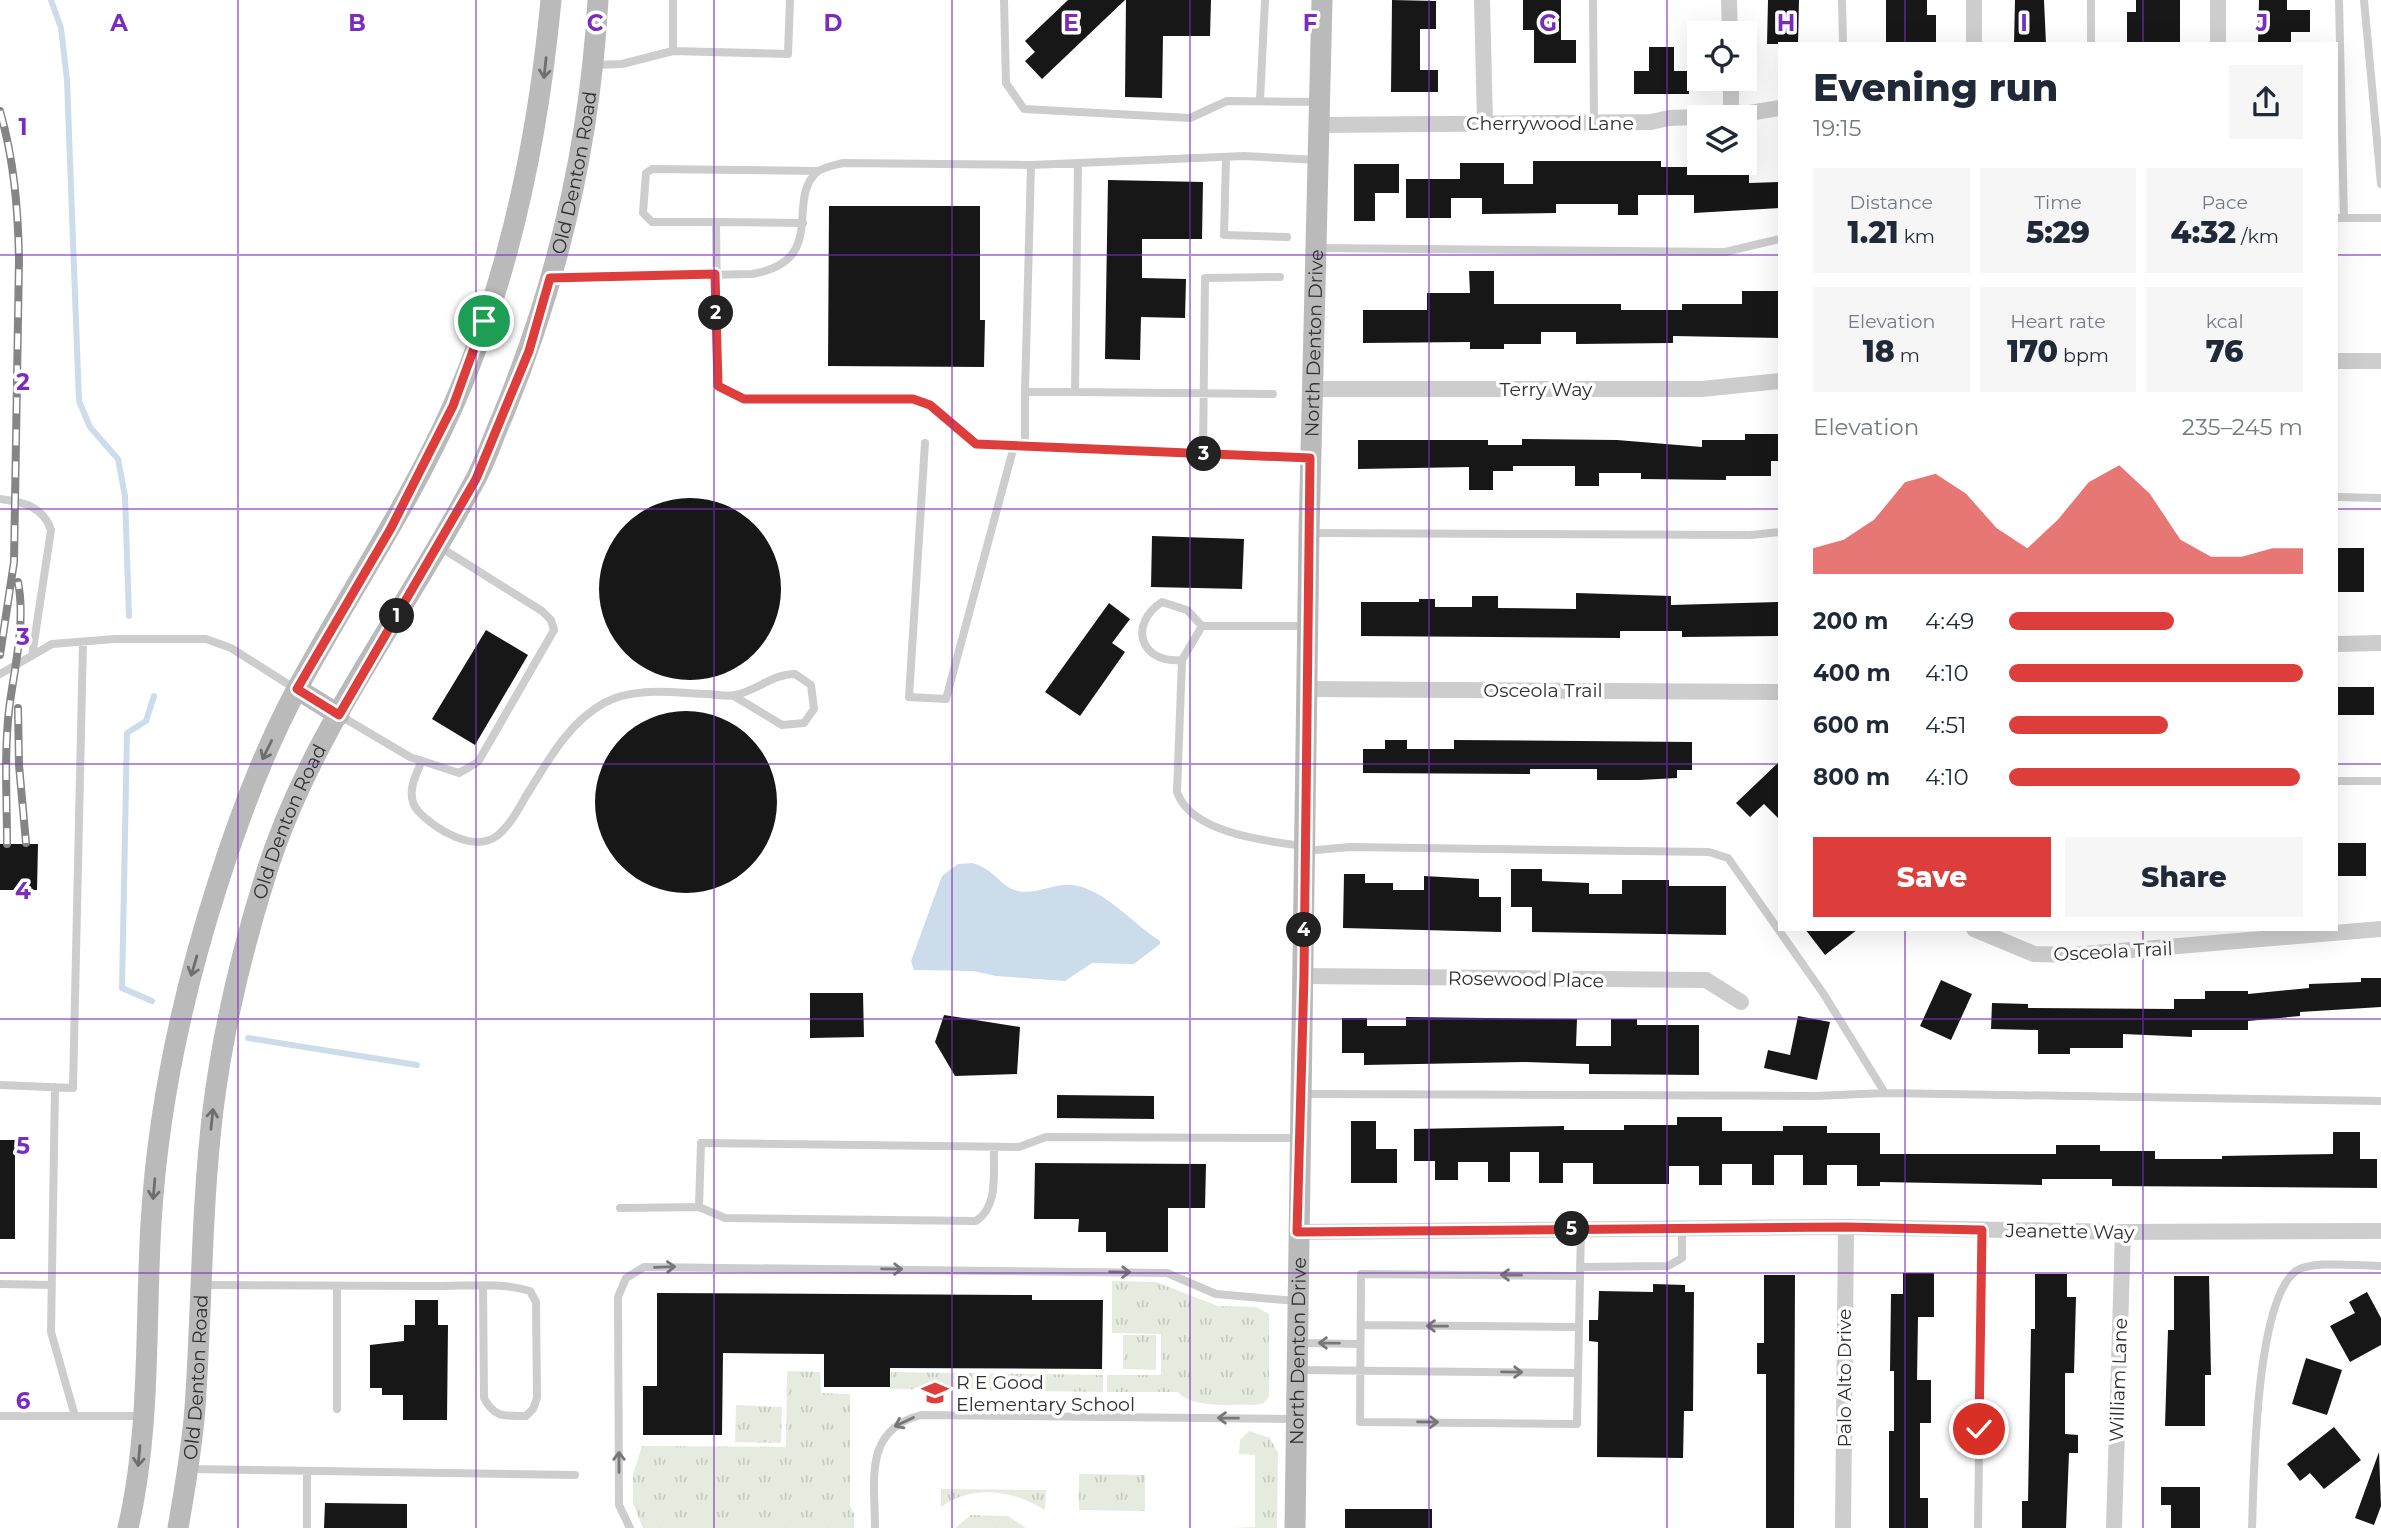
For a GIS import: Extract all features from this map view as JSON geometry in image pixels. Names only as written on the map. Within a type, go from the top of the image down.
[{"type":"main road","points":[[128,1528],[135,1497],[143,1416],[151,1221],[160,1120],[174,1037],[218,882],[262,760],[297,689],[391,528],[453,406],[480,333],[513,235],[531,155],[544,76],[551,0]]},
{"type":"main road","name":"Old Denton Road","points":[[178,1528],[195,1412],[213,1109],[227,1023],[267,870],[300,788],[339,715],[476,479],[529,351],[565,227],[593,65],[598,0]]},
{"type":"main road","name":"North Denton Drive","points":[[1295,1528],[1297,1232],[1304,976],[1311,389],[1322,0]]},
{"type":"main road","points":[[297,689],[339,715]]},
{"type":"main road","points":[[135,1497],[140,1528]]},
{"type":"street","points":[[1482,0],[1485,122]]},
{"type":"street","points":[[1729,0],[1730,21]]},
{"type":"street","points":[[1974,0],[1974,42]]},
{"type":"street","points":[[2218,0],[2218,42]]},
{"type":"street","name":"Cherrywood Lane","points":[[1757,112],[1778,108]]},
{"type":"street","name":"Cherrywood Lane","points":[[1319,125],[1651,122],[1687,117]]},
{"type":"street","points":[[2338,361],[2381,361]]},
{"type":"street","name":"Terry Way","points":[[1311,389],[1702,389],[1778,381]]},
{"type":"street","points":[[2338,643],[2381,643]]},
{"type":"street","name":"Osceola Trail","points":[[1306,689],[1778,692]]},
{"type":"street","name":"Osceola Trail","points":[[1979,931],[2034,954],[2072,955],[2381,929]]},
{"type":"street","name":"Rosewood Place","points":[[1304,976],[1706,980],[1741,1002]]},
{"type":"street","name":"Jeanette Way","points":[[1297,1232],[1846,1227],[2123,1232],[2381,1231]]},
{"type":"street","name":"Palo Alto Drive","points":[[1843,1528],[1846,1227]]},
{"type":"street","name":"William Lane","points":[[2114,1528],[2123,1232]]},
{"type":"lane","points":[[673,0],[673,51]]},
{"type":"lane","points":[[593,65],[622,64],[673,51],[788,54],[790,0]]},
{"type":"lane","points":[[1004,0],[1006,83],[1024,108],[1190,118],[1227,101],[1320,102]]},
{"type":"lane","points":[[1260,102],[1265,0]]},
{"type":"lane","points":[[1593,0],[1594,122]]},
{"type":"lane","points":[[1842,0],[1843,42]]},
{"type":"lane","points":[[2091,0],[2091,42]]},
{"type":"lane","points":[[2339,0],[2340,218],[2381,218]]},
{"type":"lane","points":[[2364,0],[2381,184]]},
{"type":"lane","points":[[803,223],[652,222],[643,213],[646,173],[652,169],[818,171],[843,163],[1031,165],[1226,157],[1318,160]]},
{"type":"lane","points":[[1226,157],[1224,235],[1287,237]]},
{"type":"lane","points":[[1075,392],[1078,163]]},
{"type":"lane","points":[[1025,446],[1031,165]]},
{"type":"lane","points":[[550,278],[773,270],[788,260],[796,247],[803,223],[808,183],[818,171]]},
{"type":"lane","points":[[716,222],[718,386],[731,395],[744,399],[913,399],[930,405],[976,444],[1310,458]]},
{"type":"lane","points":[[1316,248],[1725,252],[1778,239]]},
{"type":"lane","points":[[1203,454],[1205,278],[1279,277]]},
{"type":"lane","points":[[1025,391],[1273,394]]},
{"type":"lane","points":[[925,443],[909,697],[946,699],[1014,446]]},
{"type":"lane","points":[[2338,498],[2381,498]]},
{"type":"lane","points":[[0,499],[27,503],[47,518],[51,530],[32,656]]},
{"type":"lane","points":[[1309,533],[1751,535],[1778,532]]},
{"type":"lane","points":[[339,715],[410,757],[458,773],[478,762],[554,630],[551,620],[542,611],[438,546]]},
{"type":"lane","points":[[1182,660],[1169,662],[1152,656],[1145,646],[1142,628],[1149,611],[1162,602],[1187,610],[1202,626],[1307,626]]},
{"type":"lane","points":[[1202,626],[1194,645],[1182,660],[1178,792],[1182,804],[1195,817],[1250,838],[1305,849],[1709,852],[1728,858],[1778,929]]},
{"type":"lane","points":[[0,674],[52,645],[206,639],[230,648],[297,689]]},
{"type":"lane","points":[[0,1085],[73,1088],[83,642]]},
{"type":"lane","points":[[422,761],[412,782],[415,808],[429,821],[457,837],[481,842],[497,836],[513,818],[555,749],[577,721],[605,703],[627,694],[653,692],[734,696],[771,679],[795,674],[811,685],[814,709],[804,723],[782,725],[734,696]]},
{"type":"lane","points":[[2338,781],[2381,781]]},
{"type":"lane","points":[[1779,931],[1823,993],[1885,1093]]},
{"type":"lane","points":[[55,1087],[51,1332],[75,1416]]},
{"type":"lane","points":[[1301,1094],[1815,1096],[1885,1093],[2381,1101]]},
{"type":"lane","points":[[699,1207],[701,1143],[1018,1147],[1045,1137],[1300,1138]]},
{"type":"lane","points":[[620,1208],[699,1207],[725,1218],[976,1221],[986,1215],[992,1202],[994,1147]]},
{"type":"lane","points":[[1581,1228],[1579,1272],[1577,1424],[1360,1422],[1361,1274],[1579,1272],[1668,1266],[1682,1258],[1682,1228]]},
{"type":"lane","points":[[1978,1528],[1982,1230]]},
{"type":"lane","points":[[2252,1528],[2260,1370],[2284,1285],[2295,1272],[2306,1266],[2381,1266]]},
{"type":"lane","points":[[630,1528],[619,1505],[618,1297],[626,1278],[644,1267],[1167,1273],[1216,1294],[1297,1301]]},
{"type":"lane","points":[[0,1284],[52,1285]]},
{"type":"lane","points":[[201,1285],[517,1287],[530,1291],[536,1302],[537,1398],[533,1409],[526,1416],[500,1416],[490,1410],[484,1398],[483,1287]]},
{"type":"lane","points":[[337,1286],[337,1409]]},
{"type":"lane","points":[[1361,1325],[1578,1327]]},
{"type":"lane","points":[[1297,1343],[1360,1344]]},
{"type":"lane","points":[[1297,1370],[1578,1373]]},
{"type":"lane","points":[[875,1528],[875,1462],[881,1441],[892,1428],[905,1419],[921,1415],[1296,1419]]},
{"type":"lane","points":[[0,1416],[143,1416]]},
{"type":"lane","points":[[188,1469],[575,1475]]},
{"type":"lane","points":[[307,1472],[307,1528]]},
{"type":"green space","points":[[1112,1281],[1156,1282],[1218,1306],[1256,1307],[1269,1314],[1269,1396],[1264,1403],[1214,1405],[1193,1401],[1178,1392],[1107,1392],[1107,1375],[1161,1375],[1161,1334],[1112,1333]]},
{"type":"green space","points":[[1123,1335],[1156,1335],[1156,1370],[1123,1369]]},
{"type":"green space","points":[[787,1371],[820,1372],[821,1393],[850,1394],[850,1506],[854,1514],[854,1528],[643,1528],[633,1503],[633,1474],[642,1446],[786,1447]]},
{"type":"green space","points":[[891,1372],[1103,1375],[1103,1392],[890,1389]]},
{"type":"green space","points":[[736,1405],[782,1407],[781,1443],[735,1442]]},
{"type":"green space","points":[[1249,1431],[1270,1438],[1278,1453],[1277,1528],[1233,1528],[1255,1527],[1255,1455],[1239,1454],[1240,1440]]},
{"type":"green space","points":[[1079,1474],[1145,1475],[1145,1511],[1079,1510]]},
{"type":"green space","points":[[941,1489],[1046,1490],[1045,1510],[1020,1498],[993,1492],[966,1495],[941,1507]]},
{"type":"green space","points":[[971,1515],[1008,1516],[1026,1528],[955,1528]]},
{"type":"water","points":[[972,863],[986,869],[1006,886],[1018,891],[1072,885],[1096,893],[1160,941],[1160,944],[1134,964],[1092,963],[1065,981],[996,976],[973,971],[914,970],[911,961],[942,876],[958,864]]},
{"type":"building","points":[[1068,0],[1125,0],[1042,79],[1025,61],[1035,52],[1025,41]]},
{"type":"building","points":[[1126,0],[1211,0],[1210,36],[1163,36],[1162,98],[1125,97]]},
{"type":"building","points":[[1392,0],[1436,1],[1436,29],[1420,29],[1420,70],[1438,70],[1438,92],[1391,92]]},
{"type":"building","points":[[1523,0],[1561,0],[1561,40],[1576,40],[1576,63],[1534,63],[1534,30],[1523,30]]},
{"type":"building","points":[[1768,0],[1799,0],[1798,42],[1767,44]]},
{"type":"building","points":[[1886,0],[1927,0],[1927,15],[1936,15],[1936,42],[1886,42]]},
{"type":"building","points":[[2015,0],[2044,0],[2046,42],[2014,42]]},
{"type":"building","points":[[2136,0],[2180,0],[2180,42],[2127,42],[2127,12],[2136,12]]},
{"type":"building","points":[[2259,0],[2287,0],[2287,10],[2310,10],[2310,32],[2291,32],[2291,42],[2258,42]]},
{"type":"building","points":[[1649,47],[1674,47],[1674,71],[1687,71],[1689,94],[1634,94],[1634,71],[1649,71]]},
{"type":"building","points":[[1533,161],[1661,161],[1661,167],[1687,167],[1687,175],[1749,175],[1749,183],[1778,182],[1778,208],[1694,213],[1694,195],[1638,195],[1638,215],[1618,215],[1618,204],[1556,204],[1556,213],[1482,214],[1482,198],[1451,198],[1451,218],[1406,218],[1406,179],[1460,179],[1460,163],[1504,163],[1504,184],[1533,184]]},
{"type":"building","points":[[1354,164],[1399,164],[1399,193],[1375,193],[1375,221],[1354,221]]},
{"type":"building","points":[[1108,180],[1203,182],[1202,239],[1142,239],[1142,278],[1186,279],[1185,318],[1141,317],[1140,360],[1105,359]]},
{"type":"building","points":[[829,206],[980,206],[980,320],[985,320],[984,367],[828,366]]},
{"type":"building","points":[[1469,271],[1494,271],[1494,304],[1621,304],[1621,310],[1682,310],[1682,304],[1742,304],[1742,291],[1778,291],[1778,338],[1673,336],[1673,343],[1576,344],[1576,332],[1541,332],[1541,344],[1504,344],[1504,349],[1470,349],[1470,342],[1363,343],[1363,310],[1427,310],[1427,293],[1470,293]]},
{"type":"building","points":[[1745,434],[1778,434],[1778,461],[1771,461],[1771,476],[1726,476],[1726,480],[1641,479],[1641,473],[1599,473],[1599,486],[1575,486],[1575,466],[1513,466],[1513,471],[1493,471],[1493,490],[1469,490],[1469,467],[1358,469],[1358,440],[1488,440],[1488,445],[1522,445],[1522,439],[1617,440],[1702,447],[1702,440],[1745,440]]},
{"type":"building","points":[[690,498],[725,505],[754,525],[774,554],[781,589],[774,624],[754,653],[725,673],[690,680],[655,673],[626,653],[606,624],[599,589],[606,554],[626,525],[655,505]]},
{"type":"building","points":[[1152,536],[1244,539],[1242,589],[1151,587]]},
{"type":"building","points":[[2338,548],[2364,548],[2364,592],[2338,592]]},
{"type":"building","points":[[1576,593],[1671,596],[1671,605],[1778,602],[1778,636],[1682,637],[1682,631],[1620,631],[1620,638],[1361,636],[1361,602],[1419,602],[1419,599],[1435,599],[1435,607],[1472,607],[1472,596],[1498,596],[1498,608],[1576,609]]},
{"type":"building","points":[[1109,603],[1130,619],[1112,643],[1125,652],[1080,716],[1045,692]]},
{"type":"building","points":[[486,630],[528,655],[475,745],[432,719]]},
{"type":"building","points":[[2338,687],[2374,687],[2374,715],[2338,715]]},
{"type":"building","points":[[686,711],[721,718],[750,738],[770,767],[777,802],[770,837],[750,866],[721,886],[686,893],[651,886],[622,866],[602,837],[595,802],[602,767],[622,738],[651,718]]},
{"type":"building","points":[[1385,740],[1407,740],[1407,749],[1454,749],[1454,740],[1692,742],[1692,770],[1677,770],[1677,778],[1640,780],[1597,780],[1597,769],[1530,769],[1530,774],[1363,773],[1363,749],[1385,749]]},
{"type":"building","points":[[1778,763],[1778,818],[1764,804],[1750,817],[1736,803]]},
{"type":"building","points":[[2338,843],[2366,843],[2366,876],[2338,876]]},
{"type":"building","points":[[0,844],[38,844],[37,890],[0,890]]},
{"type":"building","points":[[1511,869],[1542,869],[1542,881],[1589,883],[1589,894],[1622,894],[1622,880],[1669,880],[1669,886],[1726,886],[1726,935],[1532,932],[1532,907],[1511,907]]},
{"type":"building","points":[[1344,874],[1365,874],[1365,883],[1393,883],[1393,890],[1424,890],[1424,876],[1479,879],[1479,897],[1501,897],[1501,932],[1343,928]]},
{"type":"building","points":[[1807,931],[1855,931],[1825,955]]},
{"type":"building","points":[[2361,978],[2381,978],[2381,1007],[2300,1012],[2300,1016],[2248,1021],[2248,1030],[2192,1030],[2192,1037],[2123,1034],[2123,1048],[2070,1048],[2070,1054],[2038,1054],[2038,1030],[1991,1029],[1992,1003],[2028,1004],[2028,1008],[2174,1009],[2174,999],[2205,999],[2205,991],[2248,991],[2248,994],[2309,988],[2309,984],[2361,982]]},
{"type":"building","points":[[1941,980],[1972,994],[1951,1040],[1920,1026]]},
{"type":"building","points":[[810,993],[863,993],[864,1037],[810,1038]]},
{"type":"building","points":[[944,1015],[1020,1027],[1017,1074],[955,1076],[935,1042]]},
{"type":"building","points":[[1798,1016],[1830,1022],[1817,1080],[1764,1068],[1768,1050],[1790,1055]]},
{"type":"building","points":[[1406,1017],[1577,1019],[1576,1046],[1611,1046],[1611,1019],[1637,1019],[1637,1025],[1699,1025],[1699,1075],[1589,1074],[1589,1064],[1525,1062],[1364,1065],[1364,1053],[1342,1053],[1342,1018],[1367,1018],[1367,1026],[1406,1026]]},
{"type":"building","points":[[1057,1095],[1154,1096],[1154,1119],[1057,1118]]},
{"type":"building","points":[[1677,1117],[1722,1117],[1722,1131],[1783,1131],[1783,1126],[1827,1126],[1827,1133],[1880,1133],[1880,1154],[2056,1154],[2056,1145],[2100,1145],[2100,1151],[2155,1151],[2155,1159],[2333,1154],[2333,1132],[2360,1132],[2360,1159],[2377,1159],[2377,1188],[2112,1186],[2112,1179],[2042,1179],[2042,1185],[1880,1182],[1880,1186],[1857,1186],[1857,1165],[1827,1165],[1827,1185],[1803,1185],[1803,1155],[1774,1155],[1774,1185],[1752,1185],[1752,1164],[1722,1164],[1722,1185],[1699,1185],[1699,1166],[1669,1166],[1669,1184],[1593,1184],[1593,1163],[1563,1163],[1563,1183],[1539,1183],[1539,1152],[1510,1152],[1510,1182],[1488,1182],[1488,1162],[1458,1162],[1458,1180],[1435,1180],[1435,1161],[1414,1161],[1414,1129],[1564,1126],[1564,1130],[1624,1130],[1624,1125],[1677,1125]]},
{"type":"building","points":[[1351,1121],[1376,1121],[1376,1149],[1397,1149],[1397,1183],[1351,1183]]},
{"type":"building","points":[[0,1140],[15,1140],[15,1239],[0,1239]]},
{"type":"building","points":[[1035,1163],[1206,1164],[1205,1208],[1168,1208],[1168,1252],[1106,1252],[1106,1232],[1078,1232],[1079,1219],[1034,1219]]},
{"type":"building","points":[[1903,1273],[1934,1273],[1934,1317],[1918,1317],[1917,1380],[1931,1380],[1931,1423],[1920,1423],[1920,1498],[1928,1498],[1928,1528],[1889,1528],[1889,1431],[1894,1431],[1894,1371],[1890,1371],[1891,1294],[1903,1294]]},
{"type":"building","points":[[2035,1274],[2067,1274],[2067,1297],[2076,1297],[2074,1373],[2065,1373],[2065,1434],[2078,1435],[2078,1453],[2069,1453],[2066,1528],[2022,1528],[2022,1501],[2028,1501],[2031,1329],[2035,1329]]},
{"type":"building","points":[[1764,1275],[1795,1275],[1794,1528],[1766,1528],[1766,1374],[1757,1374],[1757,1343],[1764,1343]]},
{"type":"building","points":[[2174,1276],[2209,1276],[2211,1375],[2205,1375],[2205,1426],[2165,1426],[2168,1330],[2174,1330]]},
{"type":"building","points":[[1653,1284],[1685,1285],[1685,1292],[1694,1292],[1693,1411],[1684,1411],[1683,1458],[1597,1457],[1598,1342],[1589,1341],[1589,1320],[1598,1320],[1599,1291],[1653,1292]]},
{"type":"building","points":[[2367,1292],[2381,1318],[2381,1345],[2350,1362],[2330,1326],[2355,1313],[2349,1302]]},
{"type":"building","points":[[657,1293],[1032,1295],[1032,1300],[1103,1300],[1102,1369],[890,1368],[890,1387],[824,1387],[824,1354],[723,1353],[722,1435],[643,1435],[643,1386],[657,1386]]},
{"type":"building","points":[[415,1300],[438,1300],[438,1325],[448,1325],[447,1420],[403,1420],[403,1395],[382,1395],[382,1388],[370,1388],[370,1345],[404,1341],[404,1325],[415,1325]]},
{"type":"building","points":[[2306,1358],[2342,1370],[2327,1415],[2292,1404]]},
{"type":"building","points":[[2334,1427],[2361,1460],[2324,1489],[2310,1473],[2300,1481],[2287,1464]]},
{"type":"building","points":[[2379,1452],[2381,1506],[2374,1525],[2355,1518]]},
{"type":"building","points":[[2161,1487],[2200,1487],[2200,1528],[2171,1528],[2171,1505],[2161,1505]]},
{"type":"building","points":[[325,1503],[407,1504],[407,1528],[324,1528]]},
{"type":"building","points":[[1345,1509],[1432,1509],[1432,1528],[1345,1528]]},
{"type":"waterway","points":[[51,0],[61,28],[67,80],[79,401],[90,427],[118,459],[125,496],[129,616]]},
{"type":"waterway","points":[[152,1001],[122,988],[127,733],[146,721],[154,696]]},
{"type":"waterway","points":[[248,1038],[417,1065]]},
{"type":"railway","points":[[0,111],[14,184],[19,259],[14,562],[0,655]]},
{"type":"railway","points":[[7,844],[9,710],[21,614],[18,582]]},
{"type":"railway","points":[[18,708],[19,765],[26,843]]},
{"type":"place","name":"R E Good Elementary School","points":[[935,1393]]},
{"type":"route","points":[[484,321],[453,406],[391,528],[297,689],[339,715],[476,479],[529,351],[550,278],[715,274],[718,386],[731,395],[744,399],[913,399],[930,405],[976,444],[1310,458],[1304,976],[1297,1232],[1846,1227],[1982,1230],[1979,1429]]}]
